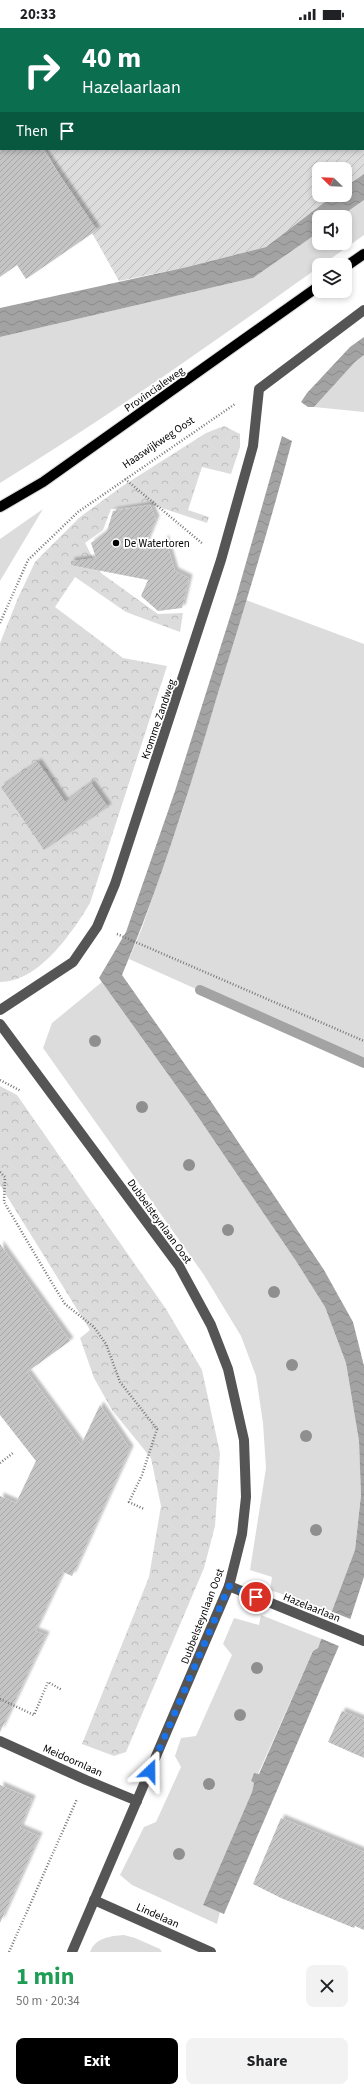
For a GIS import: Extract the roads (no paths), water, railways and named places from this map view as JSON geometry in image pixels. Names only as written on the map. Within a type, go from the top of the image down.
[{"type":"main road","points":[[352,262],[364,254]]},
{"type":"main road","name":"Provincialeweg","points":[[0,507],[43,482],[312,291]]},
{"type":"street","name":"Kromme Zandweg","points":[[0,1010],[73,962],[97,927],[115,884],[221,560],[253,446],[259,388],[364,310]]},
{"type":"street","name":"Dubbelsteynlaan Oost","points":[[0,1024],[179,1266],[211,1326],[228,1369],[244,1440],[246,1497],[242,1534],[229,1586],[72,1952]]},
{"type":"street","name":"Hazelaarlaan","points":[[229,1586],[364,1641]]},
{"type":"street","name":"Meidoornlaan","points":[[0,1741],[86,1780],[137,1800]]},
{"type":"street","name":"Lindelaan","points":[[94,1900],[205,1951]]},
{"type":"water","points":[[364,174],[364,200],[350,210],[314,210],[325,202],[352,202],[352,182]]},
{"type":"water","points":[[312,212],[312,237],[253,278],[0,337],[0,308],[187,267],[266,247]]},
{"type":"water","points":[[364,337],[364,355],[355,362],[314,407],[308,407],[301,402],[307,393],[350,347]]},
{"type":"water","points":[[282,436],[292,441],[275,504],[197,764],[174,835],[150,905],[122,975],[210,1100],[324,1270],[353,1322],[364,1366],[364,1577],[350,1620],[224,1914],[203,1905],[252,1792],[254,1783],[251,1781],[254,1773],[259,1774],[313,1651],[318,1648],[355,1550],[361,1495],[359,1441],[346,1363],[325,1307],[296,1261],[190,1105],[99,978],[126,932],[175,791],[236,598]]},
{"type":"waterway","points":[[200,990],[364,1063]]},
{"type":"place","name":"De Watertoren","points":[[116,543]]}]
